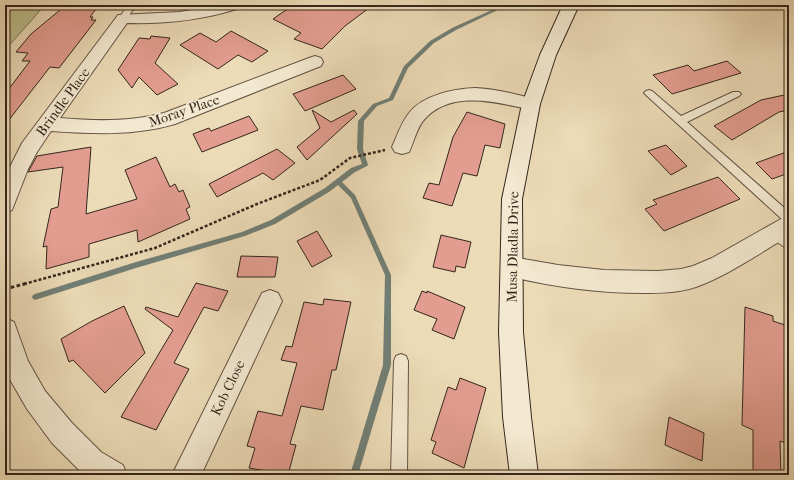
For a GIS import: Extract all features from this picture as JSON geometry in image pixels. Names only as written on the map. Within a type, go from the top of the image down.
[{"type":"street","points":[[127,12],[157,20],[191,17],[235,5]]},
{"type":"street","name":"Musa Dladla Drive","points":[[524,475],[517,418],[512,332],[512,199],[531,104],[548,55],[571,5]]},
{"type":"street","name":"Brindle Place","points":[[5,204],[18,169],[29,148],[127,12]]},
{"type":"street","name":"Moray Place","points":[[47,124],[111,128],[144,126],[168,119],[315,62]]},
{"type":"street","points":[[402,148],[417,116],[430,106],[449,98],[477,93],[531,104]]},
{"type":"street","points":[[512,267],[561,277],[613,282],[661,283],[694,276],[723,264],[786,230]]},
{"type":"street","name":"Kob Close","points":[[186,475],[270,301]]},
{"type":"street","points":[[5,330],[17,367],[36,400],[62,433],[92,462],[113,475]]},
{"type":"lane","points":[[649,93],[680,121],[786,230]]},
{"type":"lane","points":[[680,121],[736,94]]},
{"type":"lane","points":[[399,475],[401,361]]},
{"type":"path","points":[[5,289],[155,248],[257,204],[320,180],[350,158],[369,153]]},
{"type":"green space","points":[[5,5],[45,5],[5,50]]},
{"type":"building","points":[[66,5],[99,5],[90,17],[93,17],[91,20],[96,20],[59,68],[50,67],[5,125],[5,94],[30,61],[22,61],[28,53],[16,52],[31,34]]},
{"type":"building","points":[[293,5],[373,5],[345,26],[322,49],[294,39],[301,33],[273,19]]},
{"type":"building","points":[[231,31],[268,51],[252,62],[238,55],[218,69],[180,45],[200,33],[216,42]]},
{"type":"building","points":[[151,36],[170,38],[155,63],[178,84],[157,95],[139,77],[132,88],[118,70],[139,38],[150,39]]},
{"type":"building","points":[[727,61],[741,73],[672,94],[653,75],[688,65],[694,71]]},
{"type":"building","points":[[343,75],[356,89],[305,111],[293,94]]},
{"type":"building","points":[[789,94],[789,110],[779,112],[732,140],[714,126],[761,100]]},
{"type":"building","points":[[312,110],[331,122],[354,110],[357,114],[307,160],[297,147],[320,128]]},
{"type":"building","points":[[467,112],[505,124],[500,148],[485,145],[477,176],[463,173],[452,206],[423,198],[429,183],[439,185],[453,137]]},
{"type":"building","points":[[249,116],[258,130],[202,152],[193,134],[209,128],[211,131]]},
{"type":"building","points":[[666,145],[687,166],[671,175],[648,151]]},
{"type":"building","points":[[91,147],[86,214],[137,199],[125,170],[156,157],[170,187],[175,184],[179,192],[183,190],[190,207],[186,209],[190,219],[138,242],[137,230],[89,244],[89,257],[46,269],[47,246],[43,247],[51,209],[58,207],[63,167],[28,172],[37,156]]},
{"type":"building","points":[[277,149],[295,163],[273,180],[263,173],[217,197],[209,184]]},
{"type":"building","points":[[789,151],[789,173],[772,179],[756,163]]},
{"type":"building","points":[[718,177],[740,199],[664,231],[645,209],[657,204],[653,200]]},
{"type":"building","points":[[317,231],[332,256],[312,267],[297,241]]},
{"type":"building","points":[[441,235],[471,242],[465,268],[456,266],[455,272],[433,267]]},
{"type":"building","points":[[241,256],[278,257],[275,277],[237,277]]},
{"type":"building","points":[[196,283],[228,291],[218,311],[204,307],[174,363],[189,369],[156,430],[121,417],[173,330],[145,309],[146,307],[178,317]]},
{"type":"building","points":[[422,291],[427,293],[427,291],[465,307],[454,339],[432,330],[437,319],[414,310]]},
{"type":"building","points":[[324,299],[351,302],[336,370],[332,370],[323,410],[301,406],[290,444],[296,445],[288,475],[249,468],[255,448],[247,446],[258,411],[282,416],[297,363],[281,360],[286,346],[292,347],[304,302],[323,305]]},
{"type":"building","points":[[124,306],[145,353],[105,393],[73,360],[69,362],[61,339],[92,321]]},
{"type":"building","points":[[745,307],[773,316],[773,321],[788,326],[789,444],[780,441],[781,475],[753,475],[753,430],[742,425]]},
{"type":"building","points":[[460,378],[486,388],[464,468],[432,453],[436,442],[431,440],[448,387],[456,390]]},
{"type":"building","points":[[669,417],[704,433],[702,461],[665,445]]},
{"type":"waterway","points":[[338,181],[353,170],[365,165],[360,149],[361,121],[375,105],[391,99],[406,67],[432,42],[454,29],[506,5]]},
{"type":"waterway","points":[[35,297],[136,265],[243,234],[273,222],[327,190],[338,181]]},
{"type":"waterway","points":[[338,181],[353,197],[388,275],[387,365],[354,475]]}]
